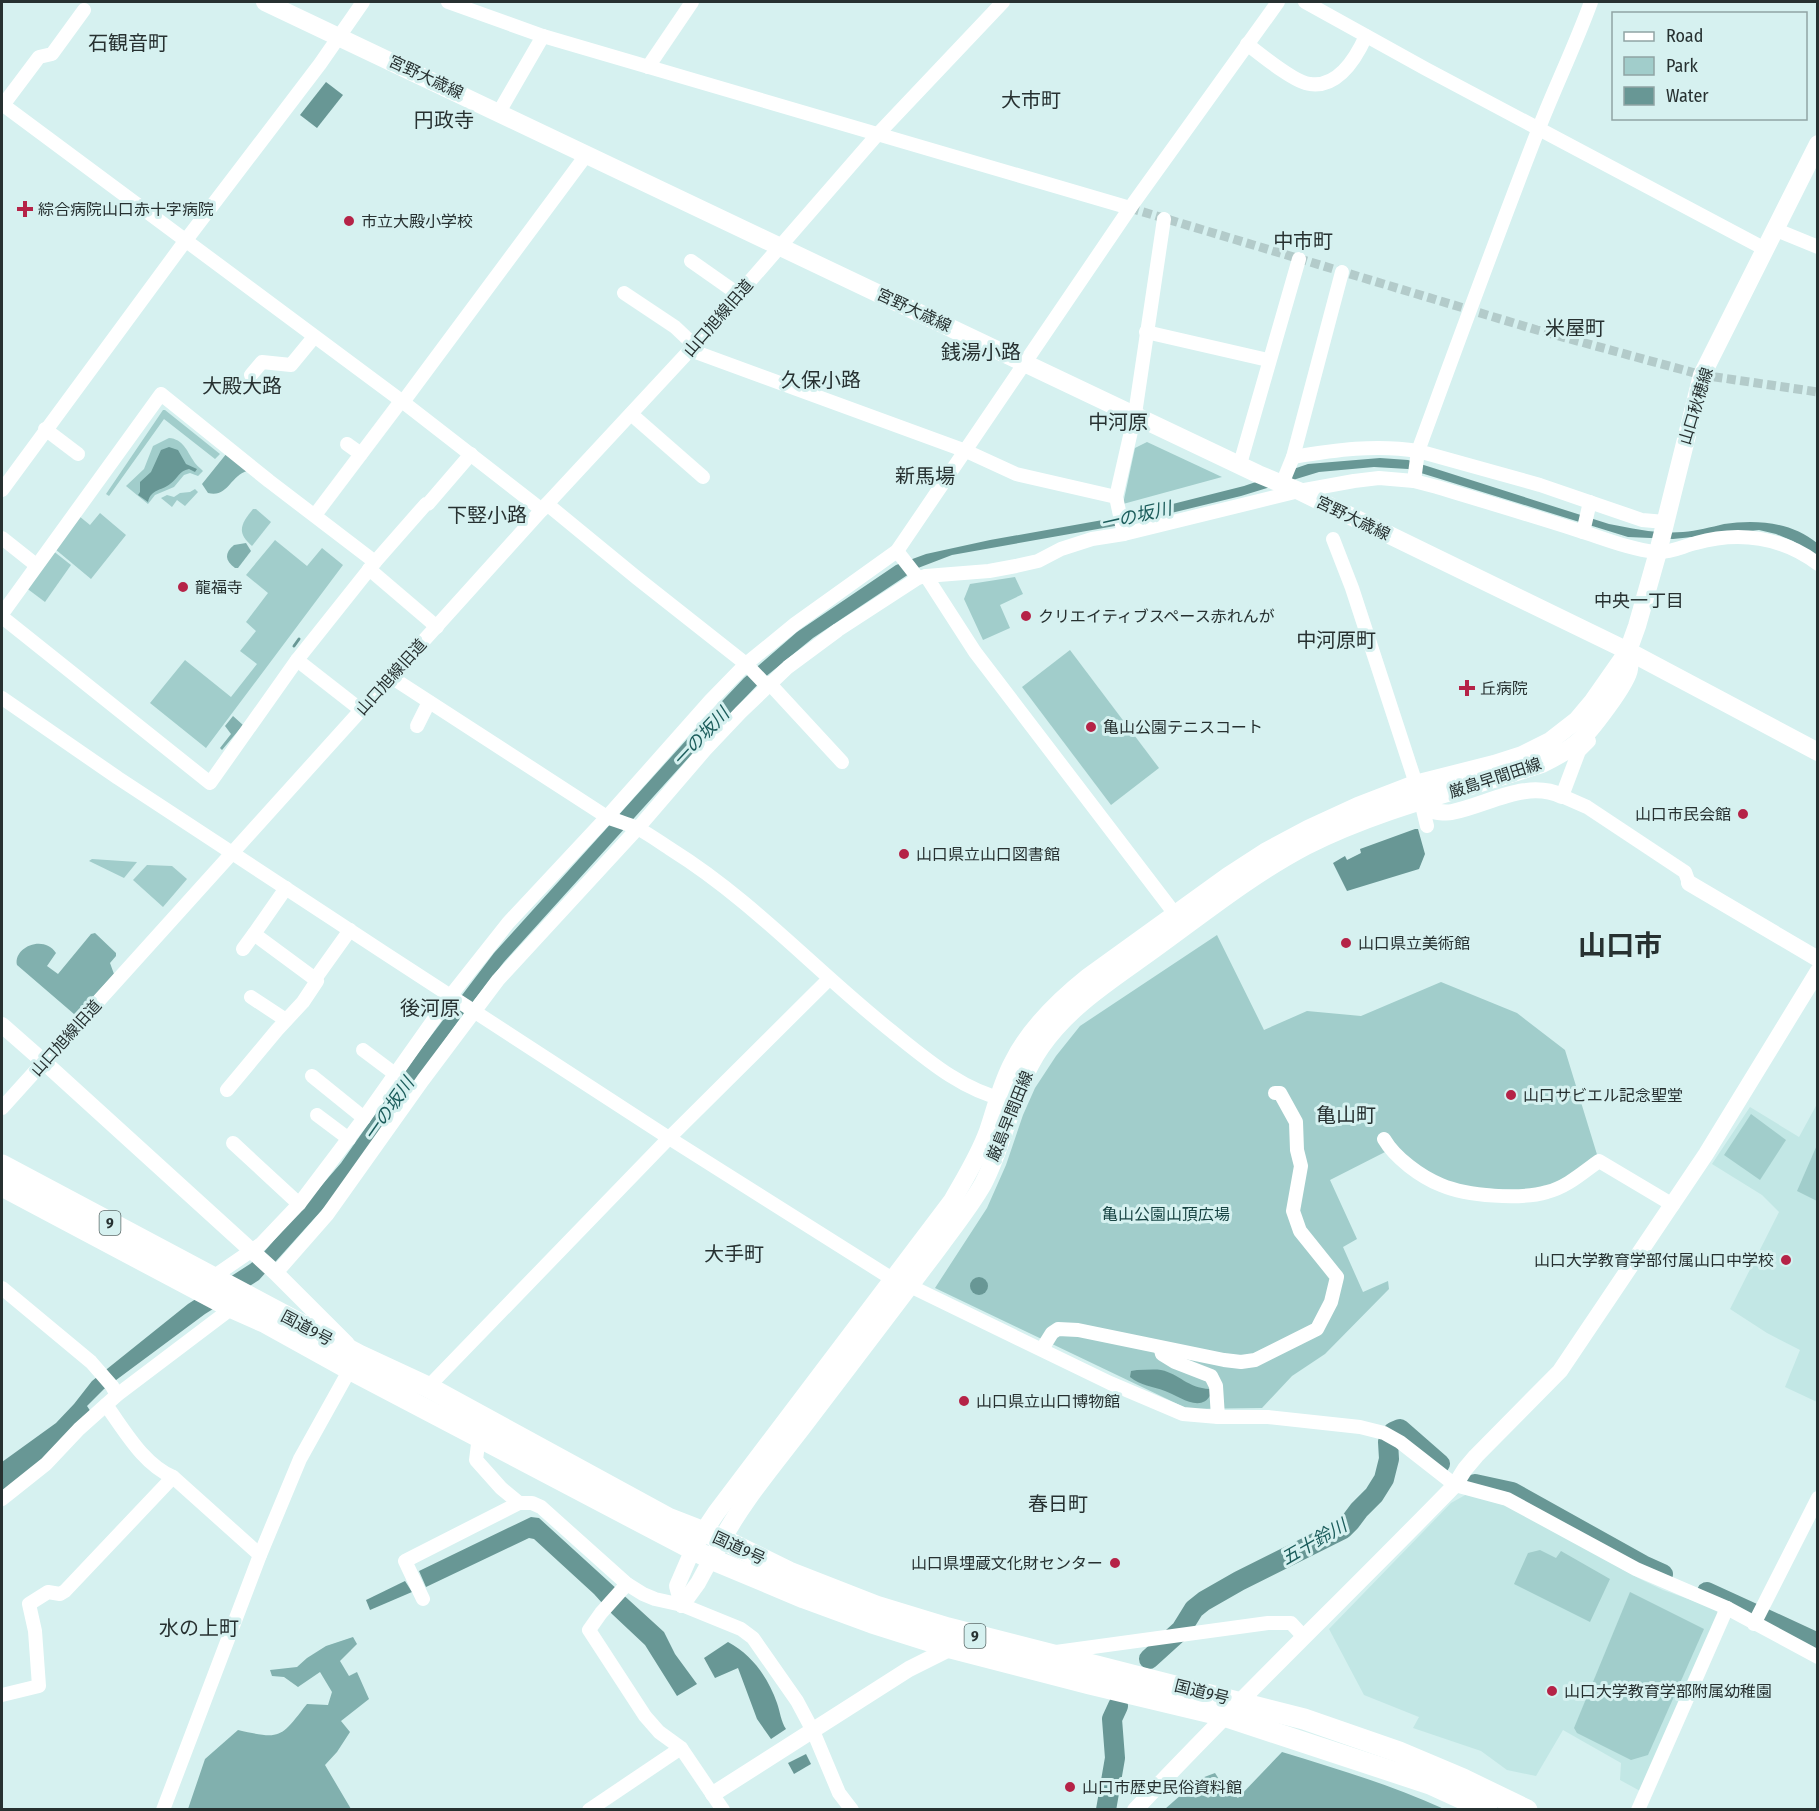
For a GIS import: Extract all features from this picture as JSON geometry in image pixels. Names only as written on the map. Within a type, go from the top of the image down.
[{"type":"highway","name":"国道9号","points":[[2,1165],[211,1283],[235,1303],[354,1362],[479,1436],[706,1540],[876,1606],[1231,1708],[1430,1784],[1487,1809]]},
{"type":"highway","name":"国道9号","points":[[2,1186],[211,1283]]},
{"type":"highway","name":"国道9号","points":[[354,1362],[428,1387],[668,1518],[706,1540],[711,1559],[843,1612],[951,1648],[1231,1708],[1304,1719],[1399,1752],[1527,1809]]},
{"type":"main road","name":"宮野大歳線","points":[[265,2],[1264,476],[1288,470],[1299,491],[1628,651],[1818,752]]},
{"type":"main road","name":"山口秋穂線","points":[[1628,651],[1658,552],[1702,375],[1818,144]]},
{"type":"main road","name":"厳島早間田線","points":[[1005,1100],[1013,1062],[1045,1016],[1088,976],[1228,876],[1273,848],[1358,806],[1420,798],[1483,784],[1542,764],[1578,742],[1600,717],[1630,671],[1628,651]]},
{"type":"main road","name":"厳島早間田線","points":[[706,1540],[743,1506],[902,1283],[974,1163],[1005,1100],[1059,1024],[1088,998],[1267,868],[1306,846],[1550,741],[1577,720],[1628,651]]},
{"type":"street","points":[[2,490],[363,2]]},
{"type":"street","points":[[448,2],[543,36],[1130,208]]},
{"type":"street","points":[[648,67],[692,2]]},
{"type":"street","points":[[211,1283],[254,1253],[282,1224],[349,1139],[508,923],[609,818],[747,665],[795,624],[899,553],[1130,208],[1278,2]]},
{"type":"street","points":[[1305,2],[1765,249]]},
{"type":"street","points":[[1414,481],[1418,453],[1538,129],[1591,2]]},
{"type":"street","name":"山口旭線旧道","points":[[2,1108],[544,507],[692,348],[877,135],[1000,3]]},
{"type":"street","points":[[84,10],[52,54],[39,57],[2,104],[631,573],[747,665],[842,762]]},
{"type":"street","points":[[499,112],[543,36]]},
{"type":"street","points":[[1247,44],[1309,85],[1329,81],[1343,73],[1366,36]]},
{"type":"street","points":[[315,515],[587,153]]},
{"type":"street","points":[[1124,532],[1118,503],[1135,414],[1164,219]]},
{"type":"street","points":[[1774,229],[1818,247]]},
{"type":"street","points":[[1239,464],[1299,259]]},
{"type":"street","points":[[691,261],[738,294]]},
{"type":"street","points":[[1288,470],[1342,272]]},
{"type":"street","points":[[624,293],[675,327],[692,348],[966,451],[1016,474],[1118,503]]},
{"type":"street","points":[[1146,332],[1268,360]]},
{"type":"street","points":[[251,375],[262,362],[291,365],[314,337]]},
{"type":"street","points":[[437,627],[372,565],[315,515],[161,394],[36,565],[2,616],[210,783],[297,660],[372,565],[426,504],[447,484],[471,454]]},
{"type":"street","points":[[631,414],[703,477]]},
{"type":"street","points":[[45,429],[78,454]]},
{"type":"street","points":[[347,444],[361,454]]},
{"type":"street","points":[[1288,470],[1339,450],[1398,447],[1540,485],[1589,507],[1642,520],[1665,522]]},
{"type":"street","points":[[275,1271],[327,1215],[472,1009],[705,750],[767,684],[788,667],[838,630],[920,576],[989,571],[1016,566],[1038,561],[1061,549],[1092,539],[1299,491],[1379,478],[1414,481],[1583,529],[1625,545],[1658,552],[1674,550],[1698,542],[1755,537],[1783,543],[1818,564]]},
{"type":"street","points":[[1583,529],[1589,507]]},
{"type":"street","points":[[2,538],[36,565]]},
{"type":"street","points":[[1333,539],[1352,588],[1427,826]]},
{"type":"street","points":[[899,553],[920,576],[975,652],[1175,914]]},
{"type":"street","points":[[297,660],[361,710]]},
{"type":"street","points":[[391,677],[609,818],[635,827],[701,868],[753,910],[829,979],[941,1070],[980,1092],[1005,1100]]},
{"type":"street","points":[[2,698],[232,853],[669,1138],[902,1283],[1110,1383],[1183,1414],[1268,1417],[1360,1427],[1384,1433],[1400,1442],[1455,1485],[1507,1499],[1636,1569],[1727,1608],[1757,1617],[1818,1657]]},
{"type":"street","points":[[417,726],[429,702]]},
{"type":"street","points":[[1562,796],[1579,751],[1596,734],[1600,717]]},
{"type":"street","points":[[1420,798],[1449,813],[1529,789],[1550,790],[1587,807],[1685,872],[1689,883],[1818,959]]},
{"type":"street","points":[[243,949],[286,888]]},
{"type":"street","points":[[227,1090],[303,1002],[317,981],[315,979],[350,930]]},
{"type":"street","points":[[254,934],[315,979]]},
{"type":"street","points":[[1135,1809],[1231,1708],[1455,1485],[1476,1456],[1560,1371],[1734,1111],[1818,971]]},
{"type":"street","points":[[428,1387],[669,1138],[829,979]]},
{"type":"street","points":[[251,997],[286,1020]]},
{"type":"street","points":[[2,1025],[275,1271],[354,1362],[300,1459],[260,1555],[163,1809]]},
{"type":"street","points":[[363,1050],[395,1074]]},
{"type":"street","points":[[312,1076],[364,1118]]},
{"type":"street","points":[[1042,1349],[1052,1332],[1058,1329],[1078,1330],[1241,1362],[1255,1360],[1317,1329],[1326,1315],[1336,1289],[1337,1277],[1300,1231],[1293,1211],[1301,1166],[1296,1122],[1280,1093],[1275,1093]]},
{"type":"street","points":[[317,1115],[349,1139]]},
{"type":"street","points":[[1384,1139],[1391,1151],[1424,1175],[1442,1186],[1467,1192],[1511,1197],[1546,1192],[1566,1184],[1599,1161],[1673,1205]]},
{"type":"street","points":[[233,1143],[299,1204]]},
{"type":"street","points":[[2,1288],[91,1362],[115,1390]]},
{"type":"street","points":[[2,1499],[46,1464],[79,1429],[106,1405],[115,1390],[235,1303]]},
{"type":"street","points":[[1161,1348],[1162,1354],[1175,1362],[1210,1376],[1216,1386],[1218,1417]]},
{"type":"street","points":[[106,1405],[140,1451],[164,1473],[173,1477],[260,1555]]},
{"type":"street","points":[[479,1436],[476,1460],[501,1488],[519,1503]]},
{"type":"street","points":[[2,1695],[39,1686],[35,1631],[29,1604],[48,1592],[60,1594],[65,1592],[173,1477]]},
{"type":"street","points":[[1757,1617],[1818,1498]]},
{"type":"street","points":[[423,1599],[405,1561],[519,1503],[532,1503],[541,1507],[625,1587],[682,1605],[741,1629],[753,1638],[780,1675],[813,1731],[839,1793],[852,1809]]},
{"type":"street","points":[[682,1605],[677,1586],[706,1540]]},
{"type":"street","points":[[682,1605],[698,1583],[711,1559]]},
{"type":"street","points":[[625,1587],[589,1630],[645,1716],[659,1732],[681,1748],[723,1809]]},
{"type":"street","points":[[1638,1809],[1727,1608]]},
{"type":"street","points":[[1049,1654],[1064,1650],[1268,1623],[1291,1623],[1304,1637]]},
{"type":"street","points":[[713,1794],[909,1669],[951,1648]]},
{"type":"street","points":[[589,1809],[681,1748]]},
{"type":"shaded area","points":[[227,453],[247,471],[237,477],[225,490],[215,494],[208,493],[202,484]]},
{"type":"shaded area","points":[[246,543],[251,551],[238,568],[235,568],[229,563],[227,554],[234,545]]},
{"type":"shaded area","points":[[233,716],[243,725],[222,750],[220,748],[231,734],[225,726]]},
{"type":"shaded area","points":[[95,933],[116,953],[110,963],[114,974],[78,1013],[74,1014],[17,965],[17,959],[24,948],[44,944],[56,953],[47,966],[58,974],[91,934]]},
{"type":"shaded area","name":"山口大学教育学部付属山口中学校","points":[[1817,1104],[1817,1402],[1785,1387],[1800,1350],[1767,1333],[1730,1309],[1779,1212],[1762,1195],[1712,1164],[1750,1107],[1799,1137]]},
{"type":"shaded area","points":[[1467,1494],[1514,1508],[1640,1579],[1716,1609],[1719,1616],[1642,1792],[1620,1780],[1621,1763],[1563,1730],[1536,1776],[1507,1770],[1481,1751],[1413,1728],[1419,1717],[1364,1695],[1329,1629],[1451,1503]]},
{"type":"shaded area","points":[[353,1637],[357,1644],[340,1661],[349,1676],[357,1672],[369,1699],[341,1721],[350,1732],[325,1765],[351,1809],[188,1809],[205,1759],[238,1730],[272,1735],[285,1730],[307,1704],[328,1705],[332,1692],[320,1672],[298,1687],[284,1677],[272,1676],[270,1670],[297,1667],[326,1646]]},
{"type":"shaded area","points":[[1282,1752],[1384,1785],[1444,1809],[1165,1809],[1199,1779],[1215,1773],[1226,1790],[1238,1798]]},
{"type":"green space","points":[[163,410],[220,454],[215,459],[164,419],[109,496],[106,494]]},
{"type":"green space","points":[[169,438],[181,443],[203,471],[198,476],[190,473],[184,475],[174,487],[155,495],[148,504],[126,486],[144,469],[153,446]]},
{"type":"green space","points":[[1147,442],[1222,477],[1123,504],[1135,448]]},
{"type":"green space","points":[[195,489],[198,492],[185,506],[177,500],[172,507],[161,498],[167,495],[174,497]]},
{"type":"green space","points":[[253,509],[271,522],[252,546],[244,536],[242,528]]},
{"type":"green space","points":[[100,513],[126,535],[91,579],[55,549],[79,516],[90,525]]},
{"type":"green space","points":[[275,540],[307,566],[322,548],[343,565],[206,748],[150,703],[185,660],[231,697],[257,664],[240,651],[256,631],[246,622],[268,593],[246,575]]},
{"type":"green space","points":[[52,550],[71,565],[45,602],[25,587]]},
{"type":"green space","points":[[1015,577],[1023,594],[1000,605],[1010,628],[983,640],[964,599],[970,584]]},
{"type":"green space","name":"亀山公園テニスコート","points":[[1070,650],[1159,768],[1111,805],[1022,687]]},
{"type":"green space","points":[[92,859],[137,862],[124,878],[89,861]]},
{"type":"green space","points":[[147,865],[172,866],[187,879],[163,907],[133,880]]},
{"type":"green space","name":"亀山公園山頂広場","points":[[1217,935],[1264,1030],[1307,1011],[1361,1016],[1441,982],[1517,1013],[1565,1050],[1599,1161],[1546,1192],[1442,1186],[1389,1150],[1330,1180],[1357,1239],[1343,1247],[1363,1292],[1388,1281],[1389,1289],[1325,1354],[1292,1376],[1262,1408],[1188,1409],[935,1288],[987,1208],[1035,1088],[1056,1056],[1080,1026]]},
{"type":"green space","points":[[1751,1114],[1786,1140],[1760,1180],[1724,1155]]},
{"type":"green space","points":[[1817,1145],[1817,1201],[1797,1191]]},
{"type":"green space","points":[[1540,1550],[1556,1558],[1561,1551],[1610,1579],[1590,1622],[1514,1584],[1528,1553]]},
{"type":"green space","points":[[1630,1592],[1704,1629],[1648,1755],[1631,1760],[1577,1733],[1574,1728]]},
{"type":"water","points":[[326,82],[343,95],[317,128],[300,115]]},
{"type":"water","points":[[169,447],[178,450],[186,464],[197,469],[195,472],[189,469],[183,471],[170,484],[154,492],[148,502],[138,495],[140,482],[151,472],[161,450]]},
{"type":"water","name":"一の坂川","points":[[1380,458],[1408,460],[1609,524],[1637,529],[1655,532],[1693,531],[1724,524],[1749,522],[1785,526],[1817,543],[1817,556],[1793,541],[1759,530],[1673,539],[1628,537],[1408,469],[1374,467],[1319,472],[1241,496],[1126,524],[952,555],[918,568],[813,638],[764,678],[701,744],[504,962],[464,1013],[330,1201],[259,1280],[205,1314],[104,1389],[87,1406],[91,1412],[45,1458],[2,1492],[2,1462],[56,1423],[92,1381],[188,1304],[263,1253],[341,1163],[418,1053],[494,953],[708,716],[744,678],[797,632],[896,565],[926,554],[1125,516],[1244,486],[1308,464]]},
{"type":"water","points":[[1418,829],[1425,854],[1419,869],[1347,891],[1333,863],[1345,856],[1347,860],[1361,853],[1360,849]]},
{"type":"water","points":[[979,1277],[987,1282],[988,1286],[983,1294],[979,1295],[971,1290],[970,1286],[975,1278]]},
{"type":"water","points":[[1131,1371],[1168,1372],[1195,1386],[1210,1389],[1211,1394],[1202,1403],[1190,1402],[1134,1380],[1130,1377]]},
{"type":"water","points":[[531,1517],[539,1518],[664,1632],[675,1654],[697,1684],[677,1696],[645,1645],[534,1539],[529,1538],[426,1587],[419,1571]]},
{"type":"water","points":[[405,1581],[412,1592],[370,1610],[366,1600]]},
{"type":"water","points":[[728,1642],[752,1660],[773,1693],[786,1729],[771,1739],[757,1719],[738,1668],[715,1678],[704,1658]]},
{"type":"water","points":[[806,1754],[811,1764],[794,1774],[788,1763]]},
{"type":"waterway","points":[[294,646],[299,639]]},
{"type":"waterway","name":"五十鈴川","points":[[1149,1659],[1181,1630],[1194,1609],[1204,1601],[1343,1529],[1374,1495],[1384,1479],[1389,1459],[1388,1442],[1393,1432],[1400,1429],[1440,1464]]},
{"type":"waterway","name":"五十鈴川","points":[[1475,1484],[1512,1492],[1663,1574]]},
{"type":"waterway","name":"五十鈴川","points":[[1707,1592],[1818,1643]]},
{"type":"waterway","name":"五十鈴川","points":[[1106,1810],[1115,1758],[1112,1719],[1118,1706]]},
{"type":"tunnel","points":[[1130,208],[1537,330],[1702,375],[1818,392]]},
{"type":"place","name":"綜合病院山口赤十字病院","points":[[25,209]]},
{"type":"place","name":"市立大殿小学校","points":[[349,221]]},
{"type":"place","name":"龍福寺","points":[[183,587]]},
{"type":"place","name":"クリエイティブスペース赤れんが","points":[[1026,616]]},
{"type":"place","name":"丘病院","points":[[1467,688]]},
{"type":"place","name":"亀山公園テニスコート","points":[[1091,727]]},
{"type":"place","name":"山口市民会館","points":[[1743,814]]},
{"type":"place","name":"山口県立山口図書館","points":[[904,854]]},
{"type":"place","name":"山口県立美術館","points":[[1346,943]]},
{"type":"place","name":"山口サビエル記念聖堂","points":[[1511,1095]]},
{"type":"place","name":"山口大学教育学部付属山口中学校","points":[[1786,1260]]},
{"type":"place","name":"山口県立山口博物館","points":[[964,1401]]},
{"type":"place","name":"山口県埋蔵文化財センター","points":[[1115,1563]]},
{"type":"place","name":"山口大学教育学部附属幼稚園","points":[[1552,1691]]},
{"type":"place","name":"山口市歴史民俗資料館","points":[[1070,1787]]},
{"type":"district","name":"石観音町","points":[[128,43]]},
{"type":"district","name":"大市町","points":[[1031,100]]},
{"type":"district","name":"円政寺","points":[[444,120]]},
{"type":"district","name":"中市町","points":[[1303,241]]},
{"type":"district","name":"米屋町","points":[[1575,328]]},
{"type":"district","name":"銭湯小路","points":[[981,352]]},
{"type":"district","name":"久保小路","points":[[821,380]]},
{"type":"district","name":"大殿大路","points":[[242,386]]},
{"type":"district","name":"中河原","points":[[1118,422]]},
{"type":"district","name":"新馬場","points":[[925,476]]},
{"type":"district","name":"下竪小路","points":[[487,515]]},
{"type":"district","name":"中央一丁目","points":[[1639,601]]},
{"type":"district","name":"中河原町","points":[[1336,640]]},
{"type":"district","name":"山口市","points":[[1620,945]]},
{"type":"district","name":"後河原","points":[[430,1008]]},
{"type":"district","name":"亀山町","points":[[1346,1115]]},
{"type":"district","name":"大手町","points":[[734,1254]]},
{"type":"district","name":"春日町","points":[[1058,1504]]},
{"type":"district","name":"水の上町","points":[[199,1628]]}]
